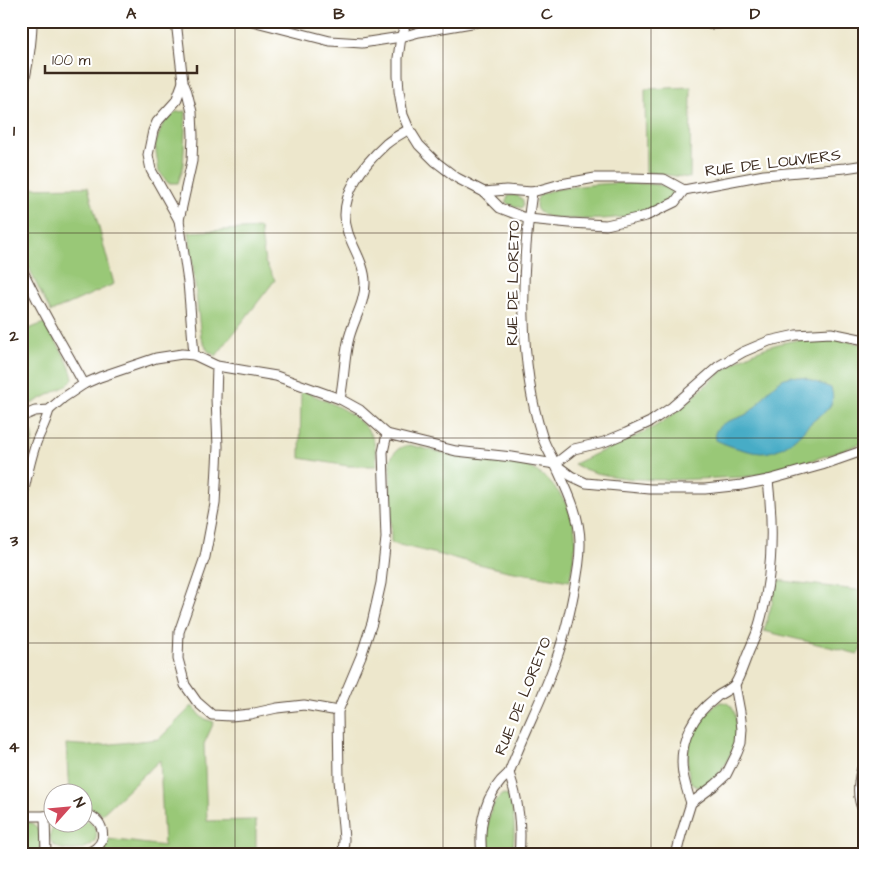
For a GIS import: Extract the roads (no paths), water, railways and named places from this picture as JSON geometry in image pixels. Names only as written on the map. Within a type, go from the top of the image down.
[{"type":"street","points":[[21,95],[32,36],[32,21]]},
{"type":"street","points":[[176,21],[183,82],[188,92],[192,112],[192,161],[180,220],[188,282],[194,355]]},
{"type":"street","points":[[252,21],[338,43],[362,43],[483,21]]},
{"type":"street","name":"RUE DE LOUVIERS","points":[[407,21],[401,37],[398,76],[399,91],[409,129],[419,145],[436,162],[457,178],[484,192],[500,208],[528,219],[606,224],[646,216],[675,202],[684,190]]},
{"type":"street","points":[[703,21],[712,24],[780,21]]},
{"type":"street","points":[[180,220],[151,170],[148,156],[153,131],[157,122],[176,101],[183,82]]},
{"type":"street","points":[[340,399],[351,331],[364,296],[365,284],[362,265],[346,226],[348,195],[352,184],[374,156],[388,142],[409,129]]},
{"type":"street","name":"RUE DE LOUVIERS","points":[[484,192],[506,190],[532,192],[561,184],[595,178],[664,179],[684,190],[764,176],[865,165]]},
{"type":"street","name":"RUE DE LORETO","points":[[482,855],[480,836],[484,812],[493,790],[509,773],[553,669],[567,623],[577,578],[580,546],[579,526],[573,505],[537,420],[527,355],[524,304],[528,219],[532,192]]},
{"type":"street","points":[[21,267],[35,297],[84,384]]},
{"type":"street","points":[[555,464],[574,449],[626,434],[650,422],[672,407],[720,366],[743,352],[760,345],[784,337],[831,333],[865,340]]},
{"type":"street","points":[[21,417],[49,410],[84,384],[100,377],[156,358],[182,354],[194,355],[217,366],[276,376],[340,399],[360,410],[388,434],[456,451],[555,464],[571,476],[586,482],[650,489],[705,489],[742,485],[822,465],[865,450]]},
{"type":"street","points":[[217,366],[218,448],[215,504],[205,557],[179,632],[178,659],[185,685],[197,702],[212,715],[250,714],[304,705],[338,711]]},
{"type":"street","points":[[21,505],[33,453],[49,410]]},
{"type":"street","points":[[343,855],[344,839],[339,780],[338,711],[372,623],[381,583],[386,538],[383,452],[388,434]]},
{"type":"street","points":[[676,855],[691,804],[683,775],[683,747],[686,736],[692,722],[701,711],[735,684],[757,632],[764,605],[770,574],[772,548],[772,520],[768,480]]},
{"type":"street","points":[[691,804],[726,775],[737,753],[741,742],[742,729],[735,684]]},
{"type":"street","points":[[865,762],[860,773],[859,782],[859,802],[865,814]]},
{"type":"street","name":"RUE DE LORETO","points":[[509,773],[515,789],[519,820],[519,855]]},
{"type":"street","points":[[21,816],[42,815]]},
{"type":"street","points":[[62,855],[85,854],[97,848],[100,844],[102,828],[99,822],[92,816]]},
{"type":"street","points":[[46,855],[48,834]]},
{"type":"water","points":[[791,376],[805,378],[831,388],[833,395],[828,409],[789,444],[771,452],[761,453],[738,448],[716,440],[715,433],[718,427],[747,414],[778,381]]}]
